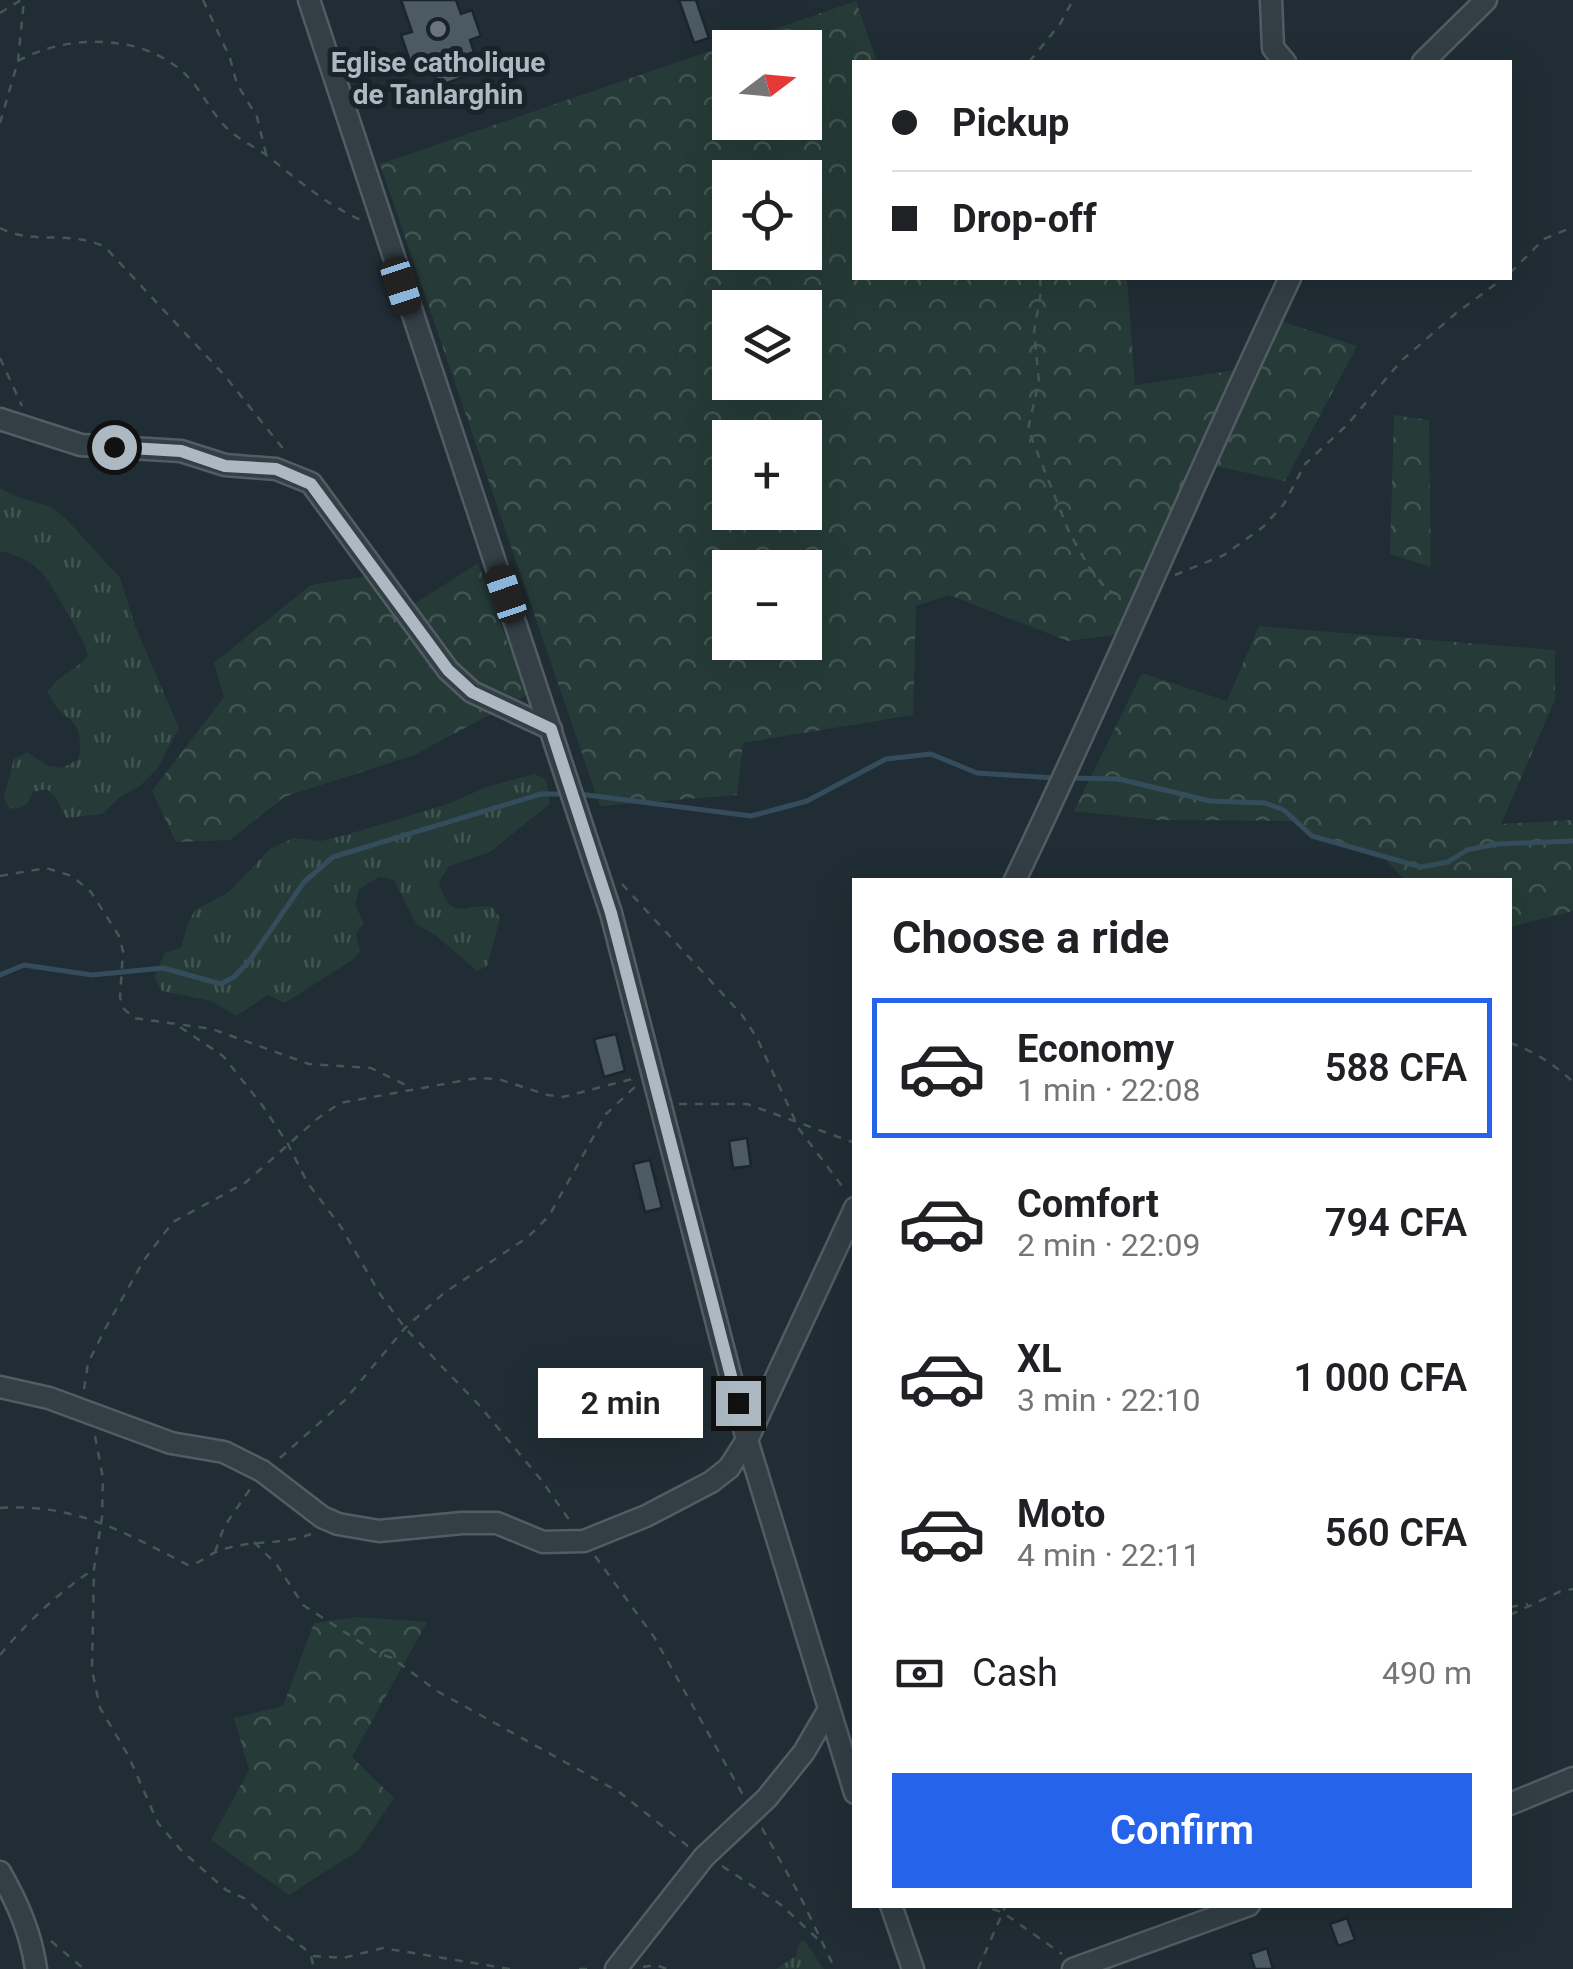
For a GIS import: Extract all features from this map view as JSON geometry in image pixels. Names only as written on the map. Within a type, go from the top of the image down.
[{"type":"street","points":[[309,0],[611,913],[748,1440],[852,1783]]},
{"type":"street","points":[[1270,0],[1274,48],[1283,60]]},
{"type":"street","points":[[1425,60],[1486,0]]},
{"type":"street","points":[[1016,878],[1289,280]]},
{"type":"street","points":[[0,420],[80,445],[181,451],[225,466],[276,469],[311,484],[448,670],[472,692],[551,729]]},
{"type":"street","points":[[0,1387],[49,1398],[171,1442],[224,1452],[265,1474],[322,1517],[338,1524],[379,1531],[497,1523],[543,1542],[584,1541],[646,1516],[711,1482],[729,1468],[748,1440],[850,1200]]},
{"type":"street","points":[[616,1969],[704,1857],[752,1812],[804,1752],[829,1709]]},
{"type":"street","points":[[1512,1803],[1573,1778]]},
{"type":"street","points":[[0,1872],[19,1904],[33,1943],[36,1969]]},
{"type":"street","points":[[892,1908],[912,1969]]},
{"type":"street","points":[[1077,1968],[1240,1908]]},
{"type":"path","points":[[0,12],[23,0]]},
{"type":"path","points":[[0,123],[18,60],[23,0]]},
{"type":"path","points":[[203,0],[230,58],[237,84],[257,117],[267,155]]},
{"type":"path","points":[[1032,60],[1060,24],[1072,0]]},
{"type":"path","points":[[18,60],[48,47],[80,43],[113,42],[136,47],[187,75],[228,130],[267,155],[294,180],[338,210],[383,230]]},
{"type":"path","points":[[0,88],[8,90]]},
{"type":"path","points":[[0,228],[11,234],[38,238],[85,238],[105,248],[225,376],[287,452]]},
{"type":"path","points":[[1512,271],[1544,239],[1573,228]]},
{"type":"path","points":[[1040,280],[1034,332],[1040,381],[1028,428],[1069,532],[1088,567],[1107,590],[1142,606]]},
{"type":"path","points":[[1154,580],[1191,570],[1224,555],[1263,528],[1284,504],[1305,464],[1347,425],[1401,360],[1501,280]]},
{"type":"path","points":[[0,358],[34,430]]},
{"type":"path","points":[[0,876],[46,868],[72,876],[91,892],[119,936],[123,950],[120,997],[123,1008],[134,1018],[212,1029],[309,1064],[371,1068],[414,1089]]},
{"type":"path","points":[[622,884],[742,1015],[758,1038],[793,1118],[850,1200]]},
{"type":"path","points":[[180,1027],[223,1056],[288,1144],[307,1182],[341,1227],[405,1328],[492,1420],[542,1481],[654,1637],[800,1896],[835,1969]]},
{"type":"path","points":[[1512,1044],[1538,1055],[1573,1082]]},
{"type":"path","points":[[314,1969],[311,1956],[246,1899],[226,1890],[181,1850],[158,1823],[128,1756],[100,1708],[92,1670],[94,1569],[102,1524],[103,1478],[84,1386],[88,1363],[144,1260],[173,1222],[244,1183],[340,1103],[477,1078],[498,1079],[563,1096],[652,1074]]},
{"type":"path","points":[[214,1552],[243,1497],[344,1401],[405,1328],[444,1293],[528,1237],[549,1216],[606,1114],[652,1074]]},
{"type":"path","points":[[661,1106],[748,1104],[852,1142]]},
{"type":"path","points":[[0,1508],[26,1506],[73,1512],[188,1565],[198,1564],[214,1552],[254,1542],[304,1537],[338,1524]]},
{"type":"path","points":[[254,1542],[277,1564],[303,1605],[392,1658],[437,1691],[619,1792],[704,1857],[780,1904],[823,1944]]},
{"type":"path","points":[[0,1655],[23,1626],[68,1586],[94,1569]]},
{"type":"path","points":[[1512,1614],[1573,1589]]},
{"type":"path","points":[[1512,1607],[1531,1604]]},
{"type":"path","points":[[988,1908],[1002,1912],[1077,1968]]},
{"type":"path","points":[[1000,1908],[1002,1912]]},
{"type":"path","points":[[978,1969],[1004,1908]]},
{"type":"path","points":[[311,1956],[343,1958],[383,1948],[510,1969]]},
{"type":"path","points":[[631,1969],[656,1965],[667,1969]]},
{"type":"path","points":[[579,1969],[594,1969]]},
{"type":"green space","points":[[856,1],[876,60],[852,60],[852,280],[1127,280],[1135,385],[1244,369],[1268,317],[1357,346],[1285,481],[1201,463],[1128,633],[1068,641],[949,595],[916,606],[913,715],[743,743],[737,795],[600,806],[380,164],[712,50],[712,140],[822,140],[822,30],[771,30]]},
{"type":"green space","points":[[1394,415],[1429,420],[1431,567],[1390,554]]},
{"type":"green space","points":[[0,488],[51,507],[120,578],[135,626],[179,728],[157,769],[102,814],[66,818],[47,789],[33,792],[19,808],[9,808],[4,797],[14,759],[27,752],[48,766],[62,768],[79,759],[76,726],[48,693],[56,681],[88,655],[41,572],[25,560],[0,551]]},
{"type":"green space","points":[[478,563],[527,695],[414,755],[284,797],[230,840],[176,842],[152,791],[224,697],[214,663],[311,585],[380,574],[405,610]]},
{"type":"green space","points":[[1259,626],[1555,650],[1555,700],[1501,824],[1573,820],[1573,911],[1512,926],[1512,878],[1403,878],[1383,857],[1312,836],[1295,821],[1157,820],[1074,811],[1142,673],[1227,701]]},
{"type":"green space","points":[[535,774],[546,780],[550,803],[490,852],[449,866],[439,882],[454,907],[492,907],[500,918],[487,966],[477,971],[435,935],[417,925],[394,880],[379,877],[359,889],[355,905],[364,923],[356,934],[360,951],[285,1003],[268,995],[236,1016],[211,1001],[162,991],[154,977],[165,953],[181,948],[195,910],[229,892],[270,849],[294,838],[321,841],[346,835]]},
{"type":"green space","points":[[358,1617],[427,1622],[352,1757],[394,1798],[359,1850],[289,1895],[211,1840],[249,1770],[234,1718],[283,1706],[314,1623]]},
{"type":"green space","points":[[804,1940],[824,1969],[776,1969],[796,1956],[799,1943]]},
{"type":"building","points":[[401,0],[456,0],[461,14],[472,10],[481,36],[470,40],[474,52],[465,55],[471,74],[439,86],[433,67],[425,70],[421,57],[410,61],[401,35],[412,32]]},
{"type":"building","points":[[679,0],[696,0],[709,38],[694,43]]},
{"type":"building","points":[[616,1034],[625,1071],[604,1077],[594,1039]]},
{"type":"building","points":[[747,1138],[751,1166],[733,1168],[729,1141]]},
{"type":"building","points":[[650,1160],[662,1208],[645,1212],[633,1164]]},
{"type":"building","points":[[1347,1918],[1355,1940],[1338,1946],[1330,1924]]},
{"type":"building","points":[[1267,1948],[1273,1969],[1255,1969],[1250,1954]]},
{"type":"waterway","points":[[579,794],[751,816],[807,801],[886,759],[931,754],[977,773],[1055,778]]},
{"type":"waterway","points":[[1071,778],[1119,779],[1210,801],[1265,803],[1284,810],[1312,836],[1421,867],[1448,862],[1467,850],[1496,844],[1573,841]]},
{"type":"waterway","points":[[0,975],[24,965],[92,975],[163,968],[221,984],[250,960],[304,882],[333,857],[541,794],[568,794]]},
{"type":"place","name":"Eglise catholique de Tanlarghin","points":[[438,29]]},
{"type":"route","points":[[114,447],[181,451],[225,466],[276,469],[311,484],[448,670],[472,692],[551,729],[611,913],[738,1403]]}]
